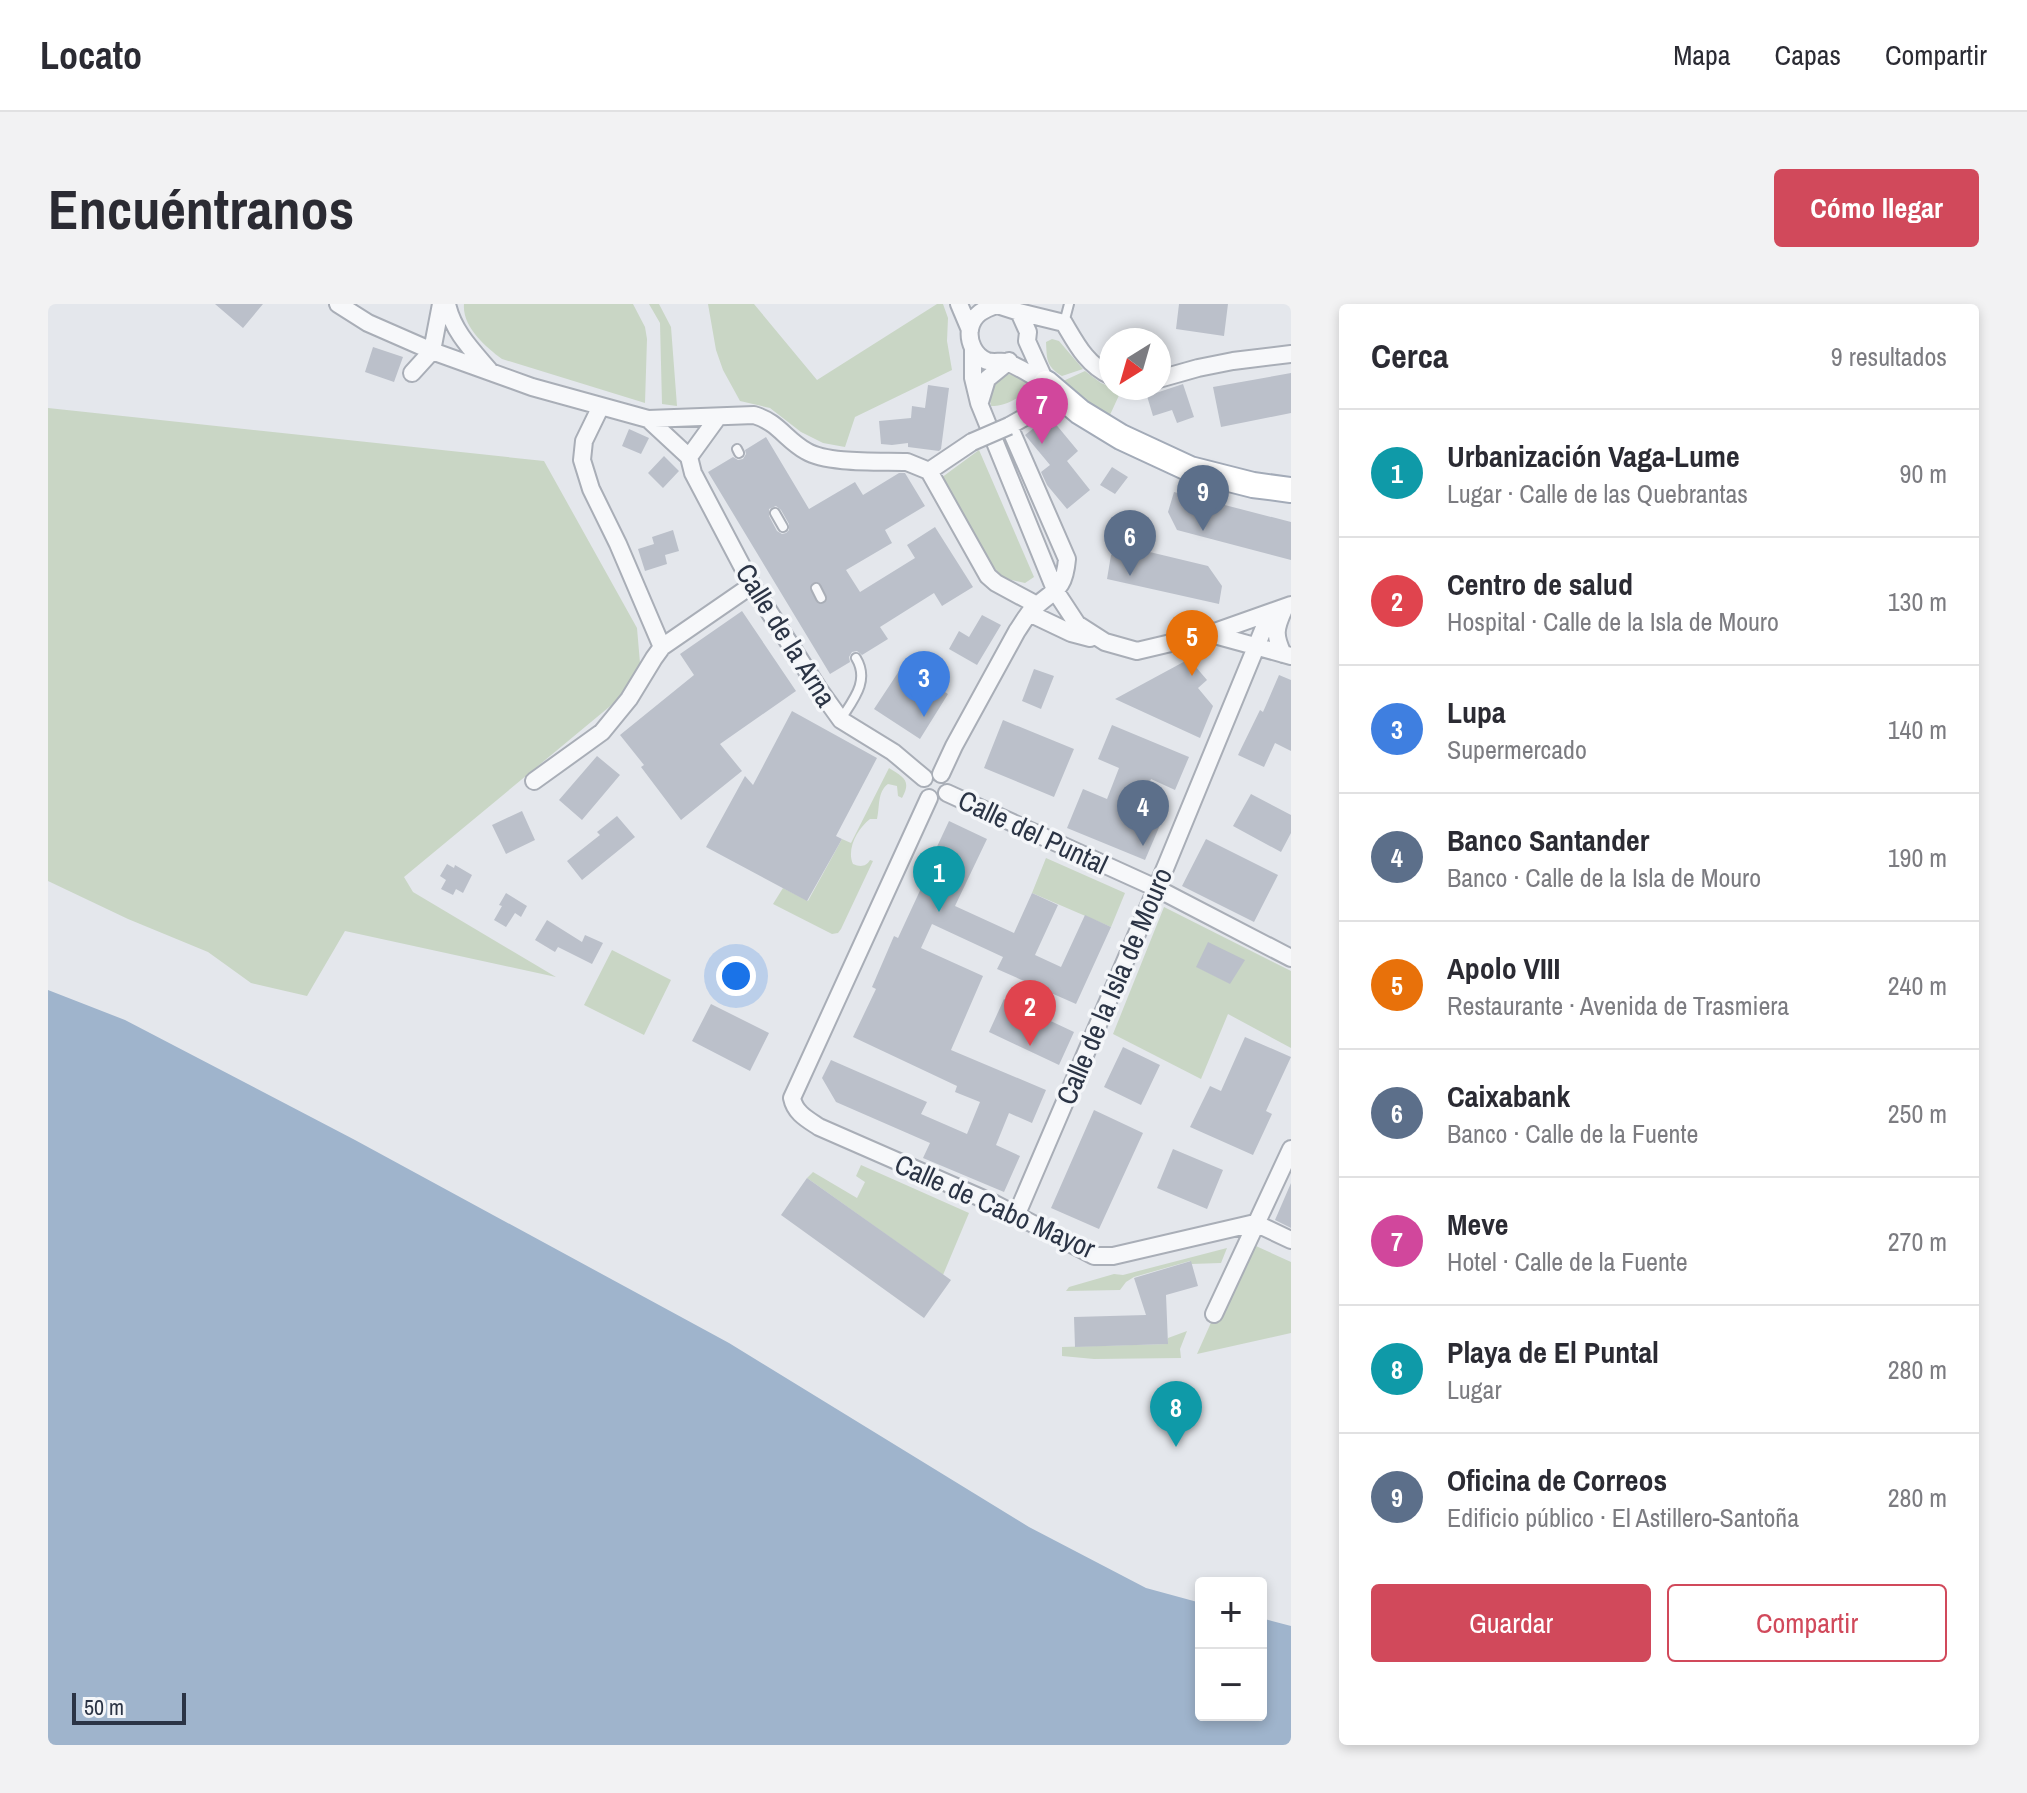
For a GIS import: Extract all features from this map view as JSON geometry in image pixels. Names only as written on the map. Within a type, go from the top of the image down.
[{"type":"main road","points":[[1046,383],[1080,412],[1121,437],[1190,469],[1253,485],[1291,490]]},
{"type":"street","name":"Calle de la Arna","points":[[338,304],[368,323],[432,351],[532,387],[648,419],[689,457],[693,473],[752,585],[841,720],[893,752],[924,778]]},
{"type":"street","points":[[412,373],[432,351],[444,304]]},
{"type":"street","points":[[444,304],[462,338],[490,371]]},
{"type":"street","points":[[959,304],[970,330],[973,348],[979,356],[987,361],[1006,362],[1046,383]]},
{"type":"street","points":[[970,330],[979,313],[996,304],[1064,323],[1080,351],[1099,370]]},
{"type":"street","points":[[979,403],[987,379],[1006,362],[1017,357],[1027,341],[1028,332],[1017,309]]},
{"type":"street","points":[[1027,341],[1044,330],[1064,323]]},
{"type":"street","points":[[1027,341],[1046,383]]},
{"type":"street","points":[[973,348],[973,378],[979,403],[1056,592],[1077,624],[1105,642]]},
{"type":"street","points":[[1171,376],[1233,361],[1291,354]]},
{"type":"street","points":[[601,406],[584,441],[582,460],[591,489],[662,647]]},
{"type":"street","points":[[929,471],[972,442],[1034,412]]},
{"type":"street","points":[[648,419],[754,415],[767,419],[807,452],[828,459],[907,462],[929,471],[988,576],[1071,633],[1137,651],[1209,634],[1282,609]]},
{"type":"street","points":[[689,457],[718,417]]},
{"type":"street","points":[[941,774],[1033,609],[1056,592],[1066,575],[1067,559],[1009,426]]},
{"type":"street","points":[[534,781],[602,732],[629,699],[662,647],[752,585]]},
{"type":"street","points":[[1282,609],[1276,638],[1287,655]]},
{"type":"street","name":"Calle de la Isla de Mouro","points":[[1016,1216],[1257,647],[1282,609]]},
{"type":"street","points":[[1209,634],[1287,655]]},
{"type":"street","points":[[1233,640],[1248,668]]},
{"type":"street","points":[[934,772],[941,774],[949,784],[947,793],[937,799],[929,798],[923,791],[924,778],[934,772]]},
{"type":"street","name":"Calle del Puntal","points":[[947,793],[1156,888],[1291,958]]},
{"type":"street","name":"Calle de Cabo Mayor","points":[[929,798],[792,1098],[793,1106],[819,1127],[995,1204],[1094,1256],[1113,1256],[1255,1223]]},
{"type":"street","points":[[1214,1314],[1291,1149]]},
{"type":"street","points":[[1255,1223],[1291,1240]]},
{"type":"lane","points":[[1064,323],[1069,304]]},
{"type":"lane","points":[[775,513],[783,527]]},
{"type":"lane","points":[[816,588],[821,598]]},
{"type":"lane","points":[[841,720],[860,689],[862,679],[856,658]]},
{"type":"green space","points":[[464,304],[633,304],[645,327],[647,339],[645,403],[502,359],[471,328]]},
{"type":"green space","points":[[649,304],[659,304],[671,327],[677,406],[662,404],[660,323]]},
{"type":"green space","points":[[708,304],[754,304],[817,380],[937,304],[943,304],[948,318],[947,341],[952,370],[855,417],[845,447],[823,443],[801,432],[770,408],[740,401],[716,350]]},
{"type":"green space","points":[[1052,339],[1059,341],[1083,369],[1062,376],[1053,369],[1047,358],[1046,342]]},
{"type":"green space","points":[[1085,371],[1099,382],[1099,400],[1117,400],[1109,417],[1061,382]]},
{"type":"green space","points":[[1009,374],[1022,378],[1032,386],[1013,400],[991,406],[992,386]]},
{"type":"green space","points":[[48,408],[544,461],[637,628],[640,663],[620,698],[404,877],[413,892],[556,977],[345,931],[307,996],[251,983],[208,952],[48,881]]},
{"type":"green space","points":[[979,450],[1034,577],[1025,583],[1003,578],[993,566],[941,478]]},
{"type":"green space","points":[[889,768],[906,783],[905,792],[902,798],[898,796],[897,786],[888,784],[884,787],[877,819],[870,819],[854,839],[851,852],[853,864],[863,866],[873,861],[838,933],[832,934],[773,904],[783,888],[808,901],[842,839],[851,843]]},
{"type":"green space","points":[[1046,858],[1125,893],[1111,927],[1032,893]]},
{"type":"green space","points":[[1164,907],[1291,971],[1291,1048],[1228,1014],[1201,1079],[1113,1034]]},
{"type":"green space","points":[[612,950],[671,980],[644,1035],[584,1005]]},
{"type":"green space","points":[[861,1165],[969,1213],[943,1275],[807,1178],[813,1172],[857,1198],[865,1182],[856,1176]]},
{"type":"green space","points":[[1247,1242],[1291,1262],[1291,1333],[1197,1354]]},
{"type":"green space","points":[[1227,1248],[1221,1263],[1191,1264],[1190,1261],[1134,1277],[1120,1290],[1066,1291],[1069,1287],[1114,1274],[1123,1275]]},
{"type":"green space","points":[[1187,1331],[1180,1349],[1181,1358],[1094,1359],[1062,1356],[1062,1347],[1167,1344],[1168,1338]]},
{"type":"water","points":[[48,990],[125,1020],[355,1140],[729,1343],[1029,1527],[1146,1588],[1195,1601],[1195,1721],[1267,1721],[1267,1620],[1291,1626],[1291,1745],[48,1745]]},
{"type":"building","points":[[215,304],[263,304],[243,328]]},
{"type":"building","points":[[1179,304],[1228,304],[1224,336],[1176,329]]},
{"type":"building","points":[[373,347],[403,357],[394,382],[365,372]]},
{"type":"building","points":[[1291,373],[1291,413],[1221,427],[1213,387]]},
{"type":"building","points":[[1183,384],[1194,417],[1177,423],[1172,410],[1153,416],[1148,400],[1171,400],[1171,388]]},
{"type":"building","points":[[928,385],[949,388],[941,449],[908,447],[908,443],[881,444],[879,421],[911,418],[912,406],[925,408]]},
{"type":"building","points":[[1049,416],[1078,451],[1067,461],[1090,490],[1067,509],[1047,485],[1041,472],[1050,465],[1025,435]]},
{"type":"building","points":[[629,429],[649,438],[641,454],[622,446]]},
{"type":"building","points":[[766,437],[809,509],[855,482],[863,495],[899,473],[905,473],[925,506],[885,530],[892,543],[846,570],[860,592],[915,558],[907,545],[935,527],[973,587],[942,606],[934,593],[880,627],[888,639],[862,655],[852,652],[850,662],[830,674],[708,472],[733,457],[743,459],[745,450]],"holes":[[[776,506],[789,524],[789,530],[782,534],[769,516],[769,509]]]},
{"type":"building","points":[[664,456],[679,471],[663,488],[648,473]]},
{"type":"building","points":[[1112,467],[1128,477],[1115,494],[1100,485]]},
{"type":"building","points":[[1174,492],[1291,522],[1291,560],[1177,530],[1168,512]]},
{"type":"building","points":[[673,530],[679,551],[665,555],[667,564],[645,571],[638,549],[654,544],[652,537]]},
{"type":"building","points":[[1133,548],[1208,566],[1222,586],[1219,604],[1107,579],[1111,555]]},
{"type":"building","points":[[742,611],[796,691],[720,744],[742,771],[681,820],[620,735],[694,675],[680,654]]},
{"type":"building","points":[[982,615],[1001,625],[977,665],[949,649],[959,631],[969,637]]},
{"type":"building","points":[[1189,659],[1207,680],[1198,688],[1213,706],[1200,738],[1115,699]]},
{"type":"building","points":[[903,665],[948,694],[920,739],[874,709]]},
{"type":"building","points":[[1034,669],[1054,676],[1041,709],[1022,701]]},
{"type":"building","points":[[1279,675],[1291,680],[1291,751],[1275,743],[1264,767],[1238,755],[1260,710],[1263,712]]},
{"type":"building","points":[[792,711],[877,758],[836,836],[842,839],[807,901],[706,847],[745,776],[753,785]]},
{"type":"building","points":[[1003,720],[1074,749],[1054,797],[984,768]]},
{"type":"building","points":[[1112,725],[1189,757],[1175,790],[1151,779],[1139,808],[1163,818],[1145,860],[1067,828],[1083,789],[1107,799],[1119,768],[1098,759]]},
{"type":"building","points":[[597,756],[620,775],[582,820],[559,800]]},
{"type":"building","points":[[1251,794],[1291,815],[1291,833],[1281,852],[1233,826]]},
{"type":"building","points":[[522,811],[535,840],[506,854],[492,825]]},
{"type":"building","points":[[617,816],[635,837],[582,880],[567,861],[600,835],[597,832]]},
{"type":"building","points":[[949,821],[987,839],[955,906],[1014,933],[1032,893],[1058,905],[1035,955],[1061,967],[1085,915],[1111,927],[1076,1004],[997,969],[1003,957],[932,924],[921,948],[983,976],[951,1050],[1046,1090],[1032,1123],[1009,1113],[996,1145],[1020,1156],[1004,1192],[923,1158],[930,1143],[836,1102],[822,1078],[831,1060],[927,1102],[921,1114],[967,1134],[980,1102],[955,1092],[957,1086],[853,1037],[876,989],[872,987],[894,936],[898,938]]},
{"type":"building","points":[[1206,839],[1278,875],[1254,922],[1182,886]]},
{"type":"building","points":[[447,864],[472,875],[463,893],[456,889],[453,895],[441,889],[446,880],[440,876]]},
{"type":"building","points":[[506,893],[527,906],[521,917],[515,913],[506,927],[494,920]]},
{"type":"building","points":[[547,920],[582,942],[585,935],[603,943],[592,964],[558,947],[555,952],[535,940]]},
{"type":"building","points":[[1208,942],[1245,960],[1230,984],[1196,967]]},
{"type":"building","points":[[1004,999],[1074,1032],[1059,1065],[989,1032]]},
{"type":"building","points":[[711,1004],[769,1033],[750,1071],[692,1041]]},
{"type":"building","points":[[1245,1037],[1291,1057],[1266,1111],[1272,1114],[1253,1155],[1190,1127],[1210,1086],[1221,1091]]},
{"type":"building","points":[[1123,1047],[1160,1065],[1141,1105],[1104,1087]]},
{"type":"building","points":[[1094,1110],[1143,1133],[1099,1229],[1051,1208]]},
{"type":"building","points":[[1173,1149],[1223,1170],[1207,1209],[1157,1188]]},
{"type":"building","points":[[807,1178],[951,1280],[924,1318],[781,1215]]},
{"type":"building","points":[[1291,1183],[1291,1228],[1275,1220]]},
{"type":"building","points":[[1191,1261],[1198,1286],[1166,1295],[1168,1344],[1075,1347],[1074,1317],[1146,1315],[1134,1278]]},
{"type":"place","name":"Meve","points":[[1042,444]]},
{"type":"place","name":"Oficina de Correos","points":[[1203,531]]},
{"type":"place","name":"Caixabank","points":[[1130,576]]},
{"type":"place","name":"Apolo VIII","points":[[1192,676]]},
{"type":"place","name":"Lupa","points":[[924,717]]},
{"type":"place","name":"Banco Santander","points":[[1143,846]]},
{"type":"place","name":"Urbanización Vaga-Lume","points":[[939,912]]},
{"type":"place","name":"Centro de salud","points":[[1030,1046]]},
{"type":"place","name":"Playa de El Puntal","points":[[1176,1447]]}]
